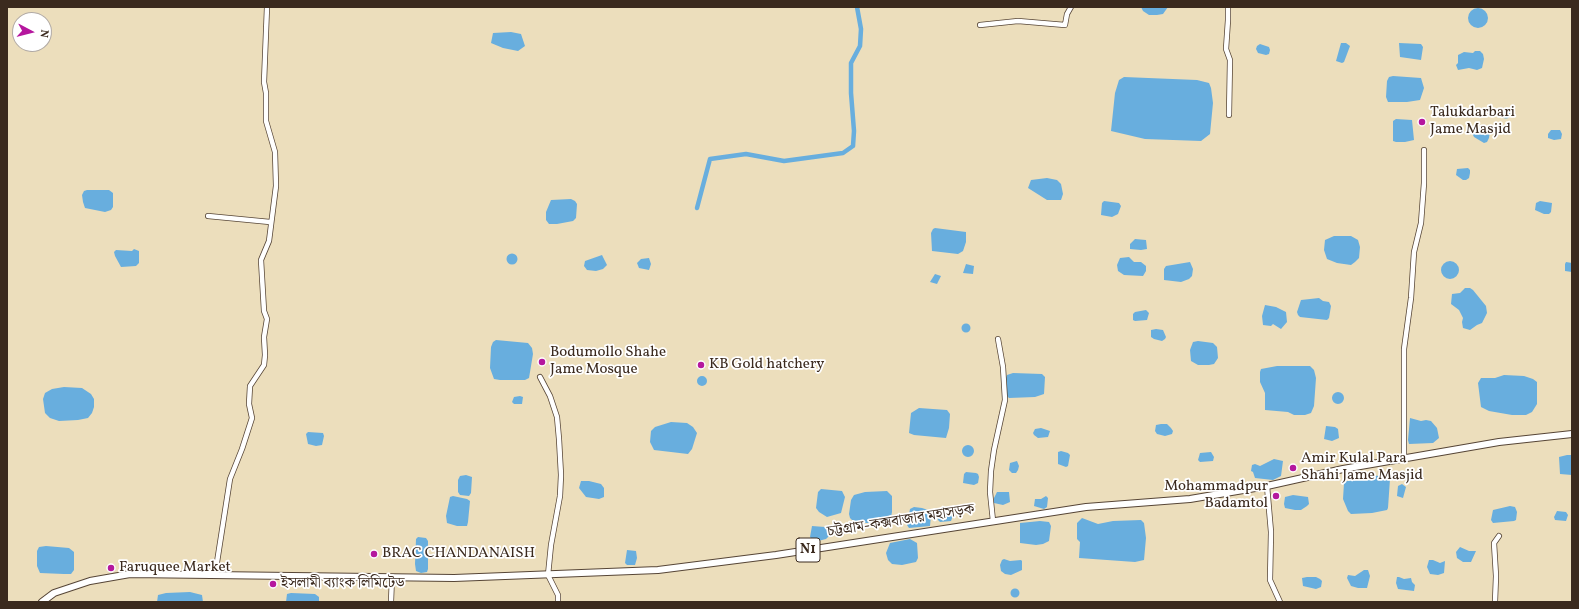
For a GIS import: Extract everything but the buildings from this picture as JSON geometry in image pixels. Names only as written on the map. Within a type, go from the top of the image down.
[{"type":"highway","name":"চট্টগ্রাম-কক্সবাজার মহাসড়ক","points":[[42,602],[54,593],[90,581],[130,574],[454,578],[658,570],[776,555],[1086,508],[1190,499],[1267,486],[1343,469],[1499,442],[1572,434]]},
{"type":"street","points":[[215,575],[230,479],[252,418],[249,404],[250,386],[264,366],[264,337],[267,319],[264,311],[261,260],[269,242],[270,222],[276,186],[275,152],[266,121],[266,93],[264,82],[267,7]]},
{"type":"street","points":[[980,25],[1018,21],[1065,25],[1067,14],[1071,7]]},
{"type":"street","points":[[1228,7],[1226,49],[1230,60],[1229,115]]},
{"type":"street","points":[[1404,459],[1404,349],[1411,298],[1414,252],[1421,223],[1424,183],[1424,150]]},
{"type":"street","points":[[208,216],[270,222]]},
{"type":"street","points":[[993,521],[990,492],[991,471],[1005,400],[1004,377],[998,339]]},
{"type":"street","points":[[540,377],[550,396],[557,417],[561,475],[560,496],[551,545],[548,575],[558,595],[558,602]]},
{"type":"street","points":[[1267,486],[1271,532],[1270,580],[1280,602]]},
{"type":"street","points":[[1495,602],[1496,576],[1494,543],[1499,536]]},
{"type":"street","points":[[391,602],[392,577]]},
{"type":"water","points":[[1141,7],[1168,7],[1163,14],[1149,15],[1143,11]]},
{"type":"water","points":[[1478,8],[1485,11],[1488,18],[1485,25],[1478,28],[1471,25],[1468,18],[1471,11]]},
{"type":"water","points":[[511,32],[521,34],[525,46],[518,51],[503,48],[491,43],[493,33]]},
{"type":"water","points":[[1341,43],[1346,43],[1350,46],[1344,62],[1342,63],[1336,61]]},
{"type":"water","points":[[1399,43],[1421,44],[1423,47],[1421,60],[1400,57]]},
{"type":"water","points":[[1260,44],[1269,47],[1269,54],[1266,55],[1258,53],[1256,49]]},
{"type":"water","points":[[1475,51],[1480,51],[1483,54],[1484,59],[1482,68],[1477,70],[1469,68],[1458,70],[1456,65],[1458,63],[1458,55],[1464,52],[1473,53]]},
{"type":"water","points":[[1124,77],[1197,80],[1209,83],[1213,103],[1210,134],[1201,141],[1145,139],[1111,131],[1115,93],[1119,80]]},
{"type":"water","points":[[1389,77],[1421,78],[1424,88],[1420,100],[1388,102],[1386,97],[1387,81]]},
{"type":"water","points":[[1504,110],[1508,110],[1510,114],[1508,118],[1504,118],[1502,116],[1502,112]]},
{"type":"water","points":[[1396,119],[1412,120],[1414,140],[1405,142],[1393,141],[1393,121]]},
{"type":"water","points":[[1482,127],[1489,128],[1490,131],[1487,142],[1484,143],[1474,137],[1472,133],[1476,129]]},
{"type":"water","points":[[1551,130],[1560,130],[1562,134],[1561,139],[1554,140],[1548,138],[1548,134]]},
{"type":"water","points":[[1468,168],[1470,173],[1469,178],[1466,180],[1463,180],[1456,175],[1457,169]]},
{"type":"water","points":[[1047,178],[1057,180],[1061,184],[1063,194],[1061,200],[1047,200],[1028,188],[1031,180]]},
{"type":"water","points":[[109,190],[113,193],[113,207],[111,210],[105,212],[85,208],[82,195],[84,191]]},
{"type":"water","points":[[571,199],[577,204],[576,218],[573,221],[549,224],[546,220],[546,212],[551,200]]},
{"type":"water","points":[[1104,201],[1119,203],[1121,206],[1118,214],[1112,217],[1101,215],[1102,203]]},
{"type":"water","points":[[1540,201],[1552,203],[1551,212],[1549,214],[1544,214],[1535,210],[1536,203]]},
{"type":"water","points":[[935,228],[966,232],[966,242],[963,251],[958,254],[932,251],[931,233]]},
{"type":"water","points":[[1334,236],[1351,236],[1358,240],[1360,247],[1359,258],[1351,265],[1337,263],[1327,259],[1324,250],[1325,240]]},
{"type":"water","points":[[1135,239],[1146,240],[1147,249],[1130,249],[1130,244]]},
{"type":"water","points":[[134,249],[139,251],[139,263],[136,266],[121,267],[114,252],[116,250],[132,251]]},
{"type":"water","points":[[512,253],[516,255],[518,259],[516,263],[512,265],[508,263],[506,259],[508,255]]},
{"type":"water","points":[[602,255],[607,265],[603,269],[596,271],[587,270],[584,266],[585,261]]},
{"type":"water","points":[[1129,257],[1134,262],[1141,262],[1146,266],[1146,271],[1143,276],[1124,275],[1118,271],[1117,265],[1120,258]]},
{"type":"water","points":[[649,258],[651,264],[649,270],[639,268],[637,263],[641,259]]},
{"type":"water","points":[[1446,261],[1454,261],[1459,266],[1457,277],[1454,279],[1446,279],[1441,274],[1441,266]]},
{"type":"water","points":[[1190,262],[1193,269],[1192,276],[1189,279],[1181,282],[1164,280],[1164,269],[1166,266]]},
{"type":"water","points":[[1566,262],[1572,263],[1572,272],[1565,271]]},
{"type":"water","points":[[966,264],[974,266],[973,274],[963,273]]},
{"type":"water","points":[[935,274],[941,276],[937,284],[930,282]]},
{"type":"water","points":[[1465,288],[1470,288],[1473,290],[1486,306],[1487,313],[1482,323],[1470,330],[1463,328],[1463,318],[1459,310],[1451,304],[1452,294],[1460,293]]},
{"type":"water","points":[[1319,298],[1323,301],[1329,302],[1331,306],[1329,318],[1327,320],[1300,317],[1298,315],[1297,312],[1301,300]]},
{"type":"water","points":[[1265,305],[1276,307],[1286,312],[1287,322],[1281,329],[1273,324],[1271,326],[1263,325],[1262,316]]},
{"type":"water","points":[[1146,310],[1149,313],[1147,320],[1133,320],[1133,314],[1135,312]]},
{"type":"water","points":[[966,323],[971,328],[966,333],[961,328]]},
{"type":"water","points":[[1151,330],[1163,330],[1166,337],[1165,339],[1162,341],[1151,337]]},
{"type":"water","points":[[496,340],[528,343],[532,348],[533,354],[529,378],[525,380],[494,379],[490,368],[491,347],[493,342]]},
{"type":"water","points":[[1198,341],[1213,343],[1217,347],[1218,358],[1214,364],[1198,365],[1191,361],[1190,350],[1193,342]]},
{"type":"water","points":[[1277,366],[1310,366],[1314,370],[1316,378],[1314,406],[1311,413],[1305,415],[1294,415],[1288,412],[1265,410],[1265,393],[1260,382],[1260,372],[1261,369]]},
{"type":"water","points":[[1013,373],[1042,374],[1045,377],[1044,394],[1035,397],[1009,398],[1007,396],[1006,378],[1007,375]]},
{"type":"water","points":[[1504,375],[1524,376],[1537,382],[1537,404],[1532,412],[1526,415],[1512,415],[1489,411],[1481,407],[1478,383],[1481,378],[1495,378]]},
{"type":"water","points":[[700,376],[704,376],[706,377],[706,385],[700,386],[697,383],[697,379]]},
{"type":"water","points":[[64,387],[82,388],[91,394],[94,399],[94,407],[88,418],[59,421],[50,418],[45,413],[43,399],[45,393],[52,389]]},
{"type":"water","points":[[1338,392],[1342,394],[1344,398],[1342,402],[1338,404],[1334,402],[1332,398],[1334,394]]},
{"type":"water","points":[[514,397],[523,397],[522,404],[514,404],[512,402]]},
{"type":"water","points":[[919,408],[947,410],[950,414],[949,428],[946,438],[914,435],[909,433],[911,413]]},
{"type":"water","points":[[1410,418],[1421,421],[1431,421],[1437,428],[1439,438],[1433,443],[1409,444]]},
{"type":"water","points":[[671,422],[687,423],[693,427],[697,433],[692,449],[688,454],[654,450],[650,442],[651,431],[655,427]]},
{"type":"water","points":[[1167,424],[1173,431],[1172,434],[1165,436],[1157,434],[1155,431],[1156,425]]},
{"type":"water","points":[[1326,426],[1335,427],[1338,429],[1339,438],[1332,441],[1324,439]]},
{"type":"water","points":[[1041,428],[1050,431],[1048,437],[1038,438],[1034,435],[1033,433],[1035,429]]},
{"type":"water","points":[[308,432],[323,433],[324,436],[322,445],[316,446],[308,444],[306,434]]},
{"type":"water","points":[[970,445],[973,446],[973,456],[966,457],[963,456],[962,449],[963,446]]},
{"type":"water","points":[[1061,451],[1070,455],[1068,466],[1066,467],[1058,464],[1058,452]]},
{"type":"water","points":[[1211,452],[1214,457],[1213,461],[1200,462],[1198,460],[1200,453]]},
{"type":"water","points":[[1572,455],[1572,475],[1560,474],[1559,457]]},
{"type":"water","points":[[1274,459],[1283,461],[1281,476],[1273,480],[1255,478],[1253,472],[1251,471],[1252,465],[1255,464],[1260,466]]},
{"type":"water","points":[[1017,461],[1019,466],[1018,470],[1016,473],[1012,473],[1009,470],[1010,463]]},
{"type":"water","points":[[966,472],[978,474],[978,483],[974,485],[963,483],[964,474]]},
{"type":"water","points":[[466,475],[472,477],[471,493],[469,496],[460,495],[458,492],[458,480],[460,476]]},
{"type":"water","points":[[1371,475],[1387,477],[1390,479],[1387,510],[1372,513],[1351,514],[1348,511],[1343,499],[1344,483],[1355,476]]},
{"type":"water","points":[[581,481],[601,484],[604,488],[604,497],[599,499],[586,497],[579,488]]},
{"type":"water","points":[[1402,484],[1406,487],[1403,498],[1397,496],[1398,486]]},
{"type":"water","points":[[821,489],[842,491],[845,497],[841,513],[827,517],[819,512],[816,508],[818,492]]},
{"type":"water","points":[[887,491],[892,496],[891,517],[883,517],[881,523],[862,523],[850,518],[849,514],[851,500],[854,495],[865,492]]},
{"type":"water","points":[[997,492],[1009,492],[1010,502],[1003,505],[994,503],[994,498]]},
{"type":"water","points":[[1293,495],[1308,497],[1309,504],[1301,510],[1285,508],[1285,497]]},
{"type":"water","points":[[453,496],[470,501],[467,526],[457,526],[447,523],[446,516],[450,497]]},
{"type":"water","points":[[1046,496],[1048,498],[1047,507],[1044,509],[1034,506],[1035,499],[1041,499]]},
{"type":"water","points":[[1510,506],[1515,507],[1517,512],[1516,520],[1493,523],[1491,520],[1493,510]]},
{"type":"water","points":[[914,507],[928,510],[931,516],[930,526],[909,528],[907,525],[910,509]]},
{"type":"water","points":[[942,508],[951,508],[954,513],[951,521],[940,522],[938,520],[936,513],[937,510]]},
{"type":"water","points":[[1557,511],[1566,512],[1568,515],[1566,521],[1555,520],[1554,517]]},
{"type":"water","points":[[1082,518],[1098,524],[1113,521],[1141,520],[1144,523],[1146,538],[1144,560],[1135,562],[1079,558],[1080,542],[1077,539],[1077,523]]},
{"type":"water","points":[[1040,521],[1049,522],[1051,526],[1049,541],[1036,545],[1020,543],[1020,523]]},
{"type":"water","points":[[812,526],[825,527],[830,530],[831,534],[826,539],[818,541],[813,540],[810,537]]},
{"type":"water","points":[[418,537],[426,538],[428,541],[427,572],[421,573],[416,571],[416,539]]},
{"type":"water","points":[[910,539],[917,543],[918,558],[916,562],[902,565],[892,564],[888,560],[886,553],[890,543]]},
{"type":"water","points":[[46,546],[69,548],[74,552],[74,570],[71,574],[40,573],[37,566],[37,551],[39,547]]},
{"type":"water","points":[[1460,547],[1469,551],[1476,551],[1471,562],[1463,562],[1457,558],[1456,552]]},
{"type":"water","points":[[627,550],[636,551],[637,558],[635,565],[627,565],[625,563]]},
{"type":"water","points":[[1004,559],[1010,561],[1021,560],[1022,570],[1011,575],[1005,574],[1001,571],[1000,565]]},
{"type":"water","points":[[1429,560],[1440,563],[1445,561],[1444,573],[1438,575],[1430,574],[1427,567]]},
{"type":"water","points":[[1364,570],[1368,570],[1370,576],[1367,588],[1351,586],[1347,578],[1348,575],[1355,576]]},
{"type":"water","points":[[1316,577],[1320,579],[1322,581],[1321,587],[1316,589],[1303,586],[1302,578]]},
{"type":"water","points":[[1397,577],[1404,579],[1411,578],[1415,585],[1414,591],[1398,589],[1396,583]]},
{"type":"water","points":[[1015,588],[1020,593],[1015,598],[1010,593]]},
{"type":"water","points":[[190,592],[202,595],[203,602],[157,602],[158,595],[166,593]]},
{"type":"water","points":[[287,594],[315,594],[319,597],[319,602],[286,602]]},
{"type":"waterway","points":[[697,208],[710,159],[746,154],[784,161],[843,153],[853,146],[854,131],[851,93],[851,63],[860,46],[861,29],[857,7]]},
{"type":"place","name":"Talukdarbari Jame Masjid","points":[[1422,122]]},
{"type":"place","name":"Bodumollo Shahe Jame Mosque","points":[[542,362]]},
{"type":"place","name":"KB Gold hatchery","points":[[701,365]]},
{"type":"place","name":"Amir Kulal Para Shahi Jame Masjid","points":[[1293,468]]},
{"type":"place","name":"Mohammadpur Badamtol","points":[[1276,496]]},
{"type":"place","name":"BRAC CHANDANAISH","points":[[374,554]]},
{"type":"place","name":"Faruquee Market","points":[[111,568]]},
{"type":"place","name":"ইসলামী ব্যাংক লিমিটেড","points":[[273,584]]}]
